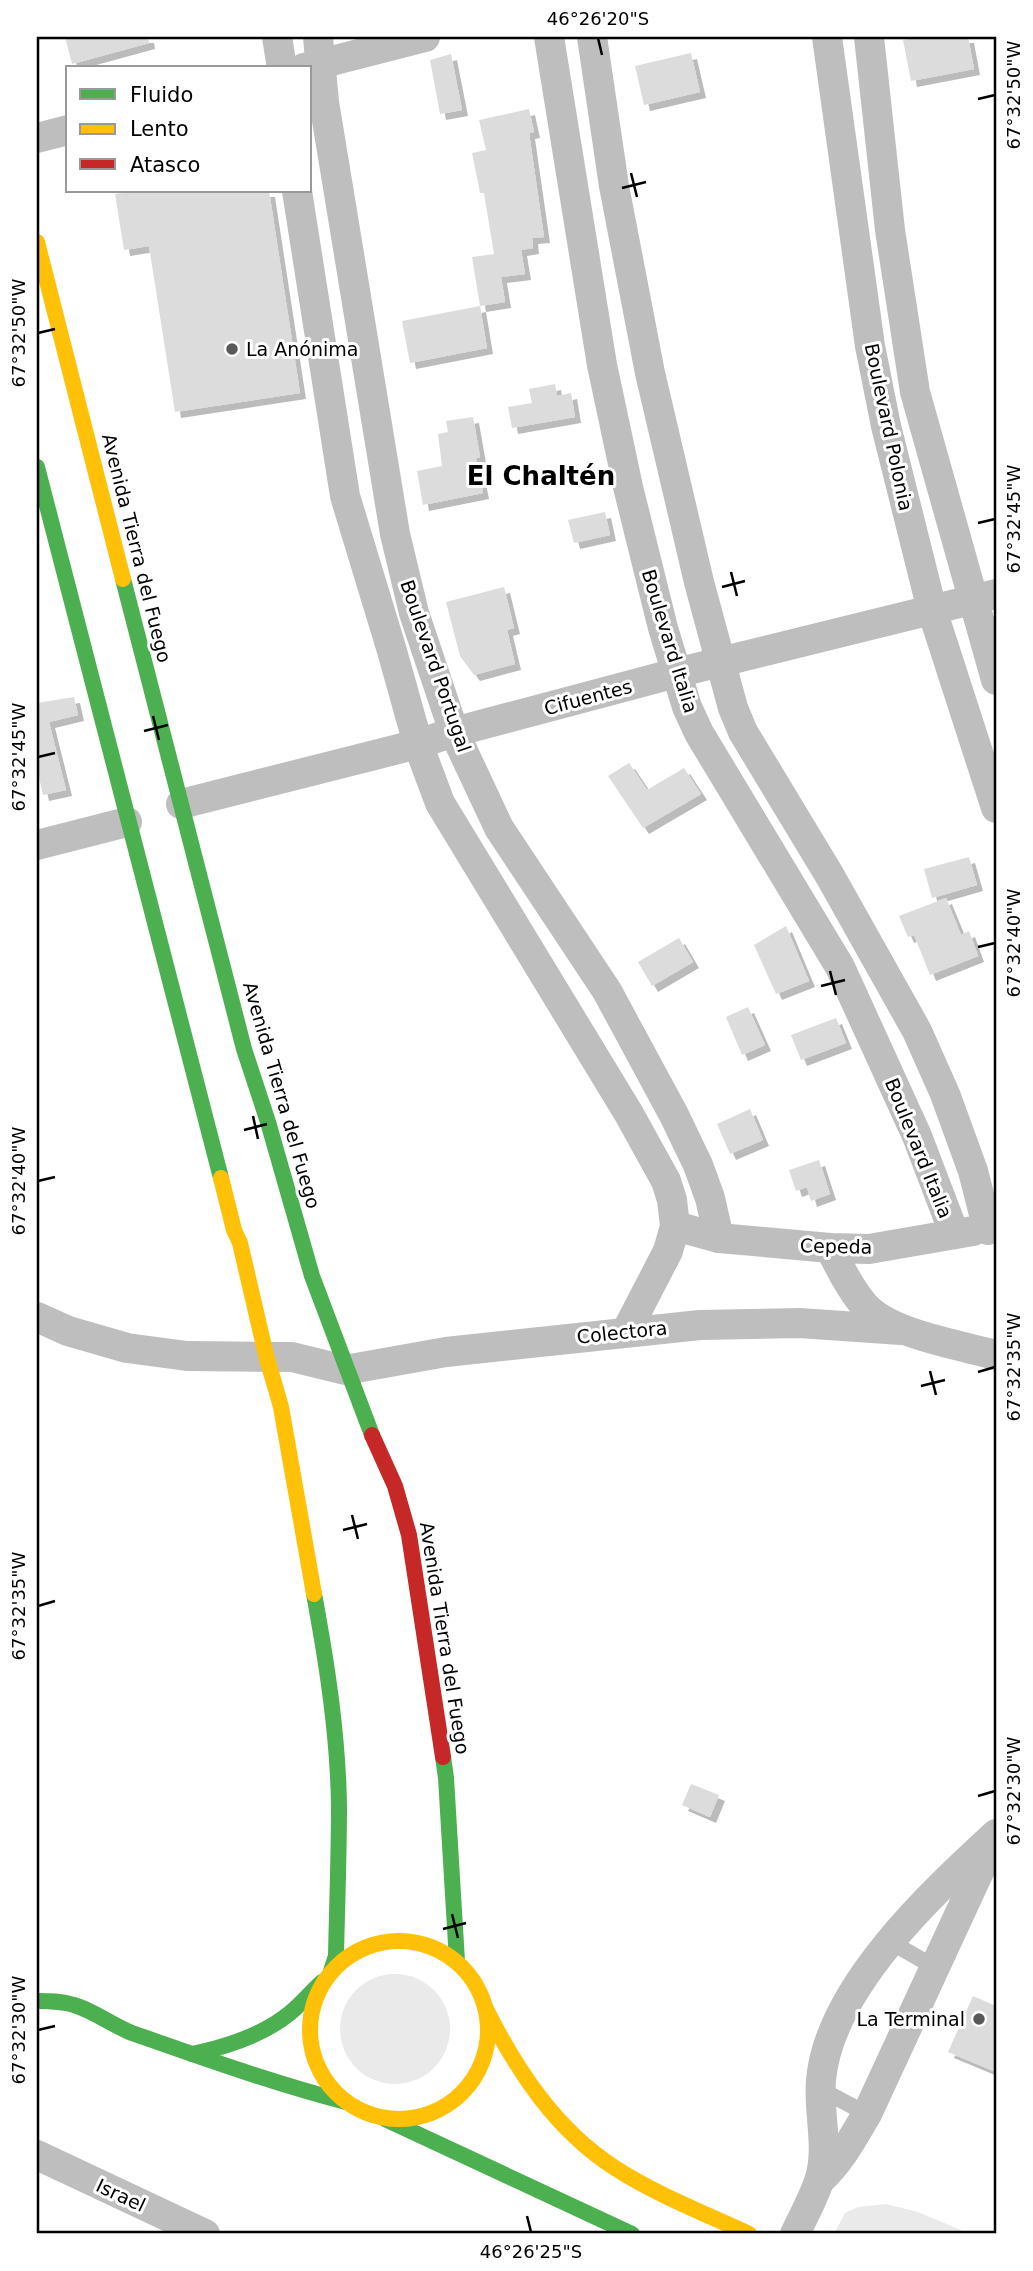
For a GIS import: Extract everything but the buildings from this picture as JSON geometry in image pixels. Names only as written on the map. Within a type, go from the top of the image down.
[{"type":"street","points":[[277,37],[282,66]]},
{"type":"street","points":[[313,56],[425,37]]},
{"type":"street","name":"Boulevard Italia","points":[[549,37],[601,365],[628,487],[687,707],[699,733],[840,967],[917,1136],[954,1233]]},
{"type":"street","name":"Boulevard Italia","points":[[592,37],[614,186],[650,373],[699,582],[733,708],[743,732],[830,876],[917,1031],[945,1094],[992,1230]]},
{"type":"street","name":"Boulevard Polonia","points":[[827,37],[870,346],[886,426],[932,610],[996,808]]},
{"type":"street","name":"Boulevard Polonia","points":[[869,37],[890,230],[915,392],[985,597],[996,680]]},
{"type":"street","name":"Boulevard Portugal","points":[[313,56],[324,102],[395,534],[414,613],[454,732],[499,828],[607,991],[674,1115],[710,1198],[719,1238]]},
{"type":"street","points":[[37,138],[66,131]]},
{"type":"street","name":"Boulevard Portugal","points":[[297,192],[345,496],[418,744],[440,803],[565,1005],[666,1181],[676,1227]]},
{"type":"street","name":"Avenida Tierra del Fuego","points":[[37,242],[244,1048],[312,1276],[345,1370],[395,1486],[409,1535],[446,1778],[457,1961]]},
{"type":"street","points":[[37,467],[281,1407],[315,1593],[335,1735],[339,1805],[335,1956],[315,1998],[310,2018],[310,2039],[314,2059],[323,2077],[346,2102]]},
{"type":"street","name":"Cifuentes","points":[[181,804],[418,744],[676,673],[985,597]]},
{"type":"street","points":[[37,845],[127,822]]},
{"type":"street","points":[[626,1332],[668,1251],[676,1227]]},
{"type":"street","name":"Cepeda","points":[[676,1227],[719,1238],[869,1249],[954,1233],[992,1230]]},
{"type":"street","points":[[830,1248],[866,1308],[901,1330],[996,1355]]},
{"type":"street","points":[[37,1317],[68,1331],[127,1348],[187,1356],[292,1357],[345,1370]]},
{"type":"street","name":"Colectora","points":[[345,1370],[446,1352],[699,1325],[799,1323],[901,1330]]},
{"type":"street","points":[[820,2180],[823,2147],[821,2090],[825,2060],[833,2032],[856,1986],[937,1888],[996,1835]]},
{"type":"street","points":[[795,2234],[820,2180],[838,2160],[867,2113],[996,1835]]},
{"type":"street","points":[[192,2054],[239,2040],[289,2014],[355,1952],[372,1944],[392,1940],[428,1945],[457,1961],[479,1990],[501,2042],[529,2084],[572,2134],[588,2148],[654,2190],[749,2234]]},
{"type":"street","points":[[37,2001],[75,2005],[125,2030],[284,2086],[346,2102],[370,2115],[411,2119],[433,2112],[453,2101],[469,2084],[481,2065],[487,2042],[485,2007]]},
{"type":"street","points":[[384,2118],[632,2234]]},
{"type":"street","name":"Israel","points":[[37,2155],[205,2234]]},
{"type":"lane","points":[[891,1942],[934,1967]]},
{"type":"lane","points":[[821,2090],[867,2113]]},
{"type":"shaded area","points":[[395,1974],[416,1978],[434,1990],[446,2008],[450,2029],[446,2050],[434,2068],[416,2080],[395,2084],[374,2080],[356,2068],[344,2050],[340,2029],[344,2008],[356,1990],[374,1978]]},
{"type":"shaded area","points":[[886,2204],[918,2212],[970,2234],[834,2234],[845,2213],[858,2207]]},
{"type":"traffic: fast","points":[[37,467],[221,1178]]},
{"type":"traffic: fast","points":[[123,579],[244,1049],[312,1276],[372,1435]]},
{"type":"traffic: fast","points":[[314,1594],[331,1700],[338,1779],[336,1956],[331,1971]]},
{"type":"traffic: fast","points":[[443,1757],[457,1961]]},
{"type":"traffic: fast","points":[[192,2054],[231,2044],[268,2028],[290,2013],[322,1982]]},
{"type":"traffic: fast","points":[[37,2001],[74,2005],[132,2033],[346,2102]]},
{"type":"traffic: fast","points":[[385,2119],[632,2234]]},
{"type":"traffic: slow","points":[[37,242],[123,579]]},
{"type":"traffic: slow","points":[[221,1178],[281,1407],[314,1594]]},
{"type":"traffic: slow","points":[[399,1941],[433,1948],[462,1967],[481,1996],[488,2030],[481,2064],[462,2093],[433,2112],[399,2119],[365,2112],[336,2093],[317,2064],[310,2030],[317,1996],[336,1967],[365,1948],[399,1941]]},
{"type":"traffic: slow","points":[[486,2009],[525,2077],[574,2136],[615,2168],[647,2187],[749,2234]]},
{"type":"traffic: jam","points":[[372,1435],[395,1486],[409,1535],[443,1757]]},
{"type":"place","name":"La Anónima","points":[[232,349]]},
{"type":"place","name":"La Terminal","points":[[979,2019]]},
{"type":"district","name":"El Chaltén","points":[[541,476]]}]
